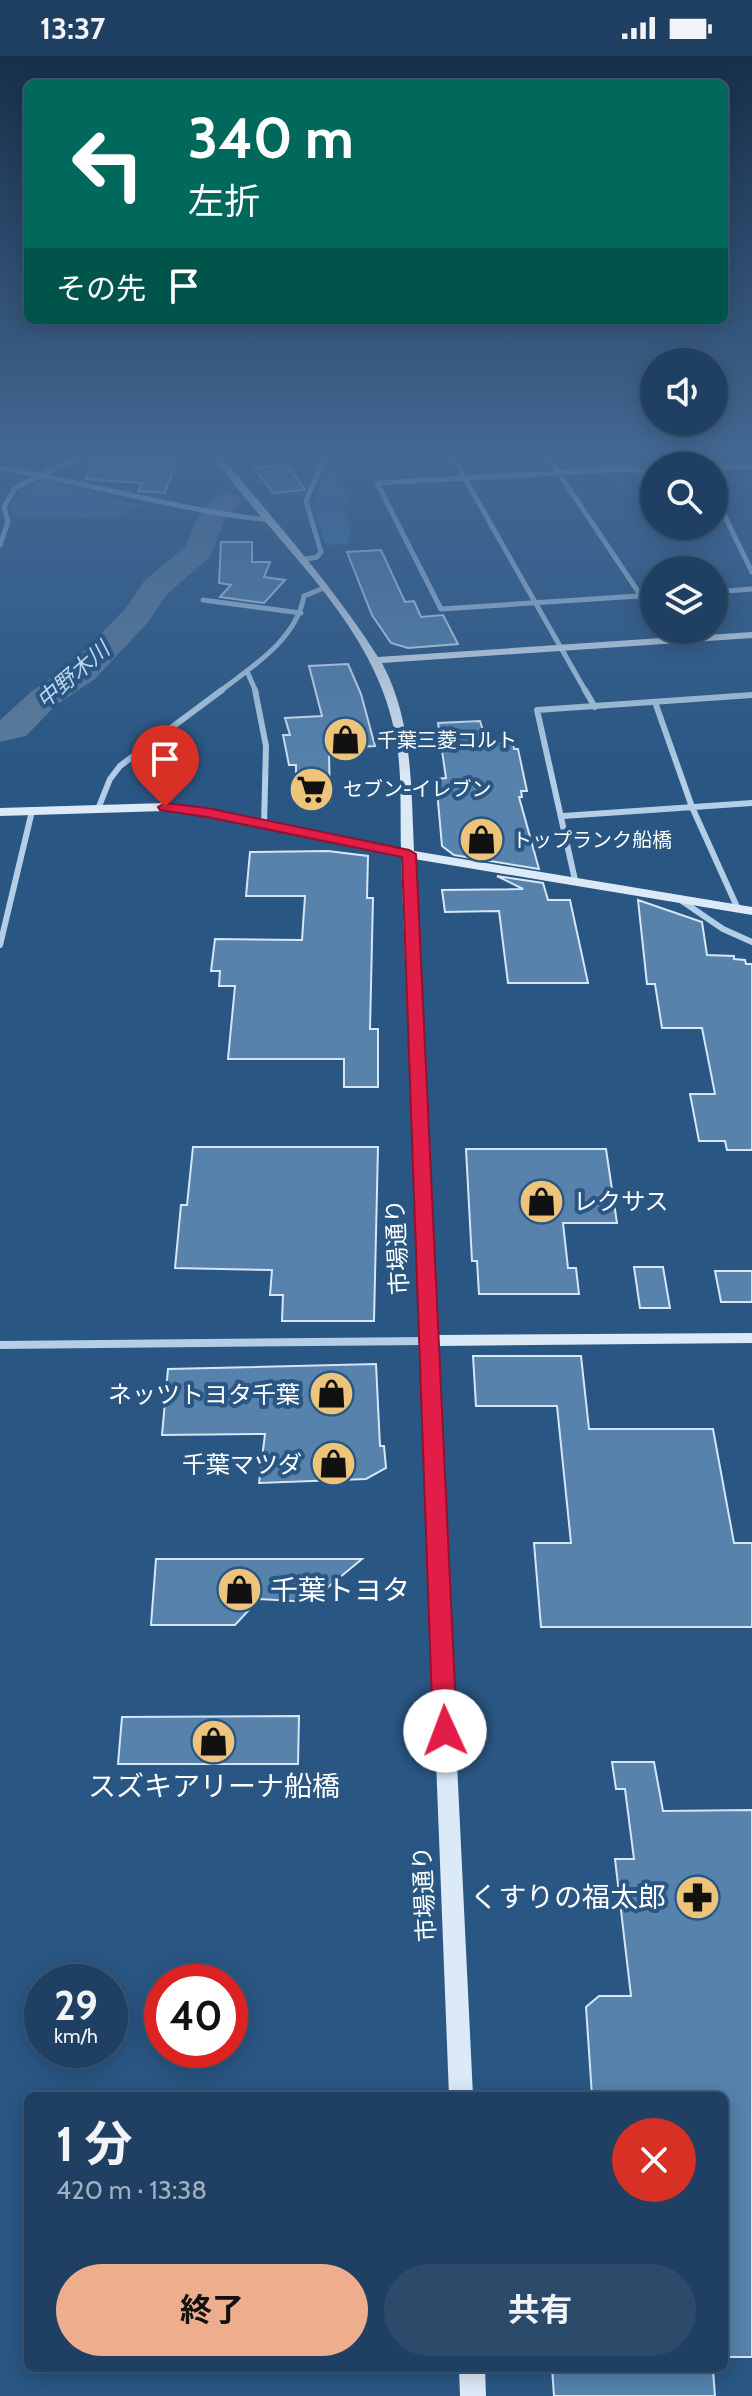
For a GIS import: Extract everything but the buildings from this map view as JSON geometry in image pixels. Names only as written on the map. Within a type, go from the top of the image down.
[{"type":"street","name":"市場通り","points":[[304,563],[375,660],[396,713],[403,745],[461,2092]]},
{"type":"street","points":[[418,563],[441,609],[640,596]]},
{"type":"street","points":[[514,563],[595,707]]},
{"type":"street","points":[[619,563],[640,594]]},
{"type":"street","points":[[98,809],[110,779],[120,766],[247,671],[293,629],[301,613],[304,596],[324,588]]},
{"type":"street","points":[[728,591],[752,589]]},
{"type":"street","points":[[203,600],[301,613]]},
{"type":"street","points":[[375,660],[752,635]]},
{"type":"street","points":[[247,671],[254,684],[268,763],[264,825]]},
{"type":"street","points":[[575,880],[537,710],[752,695]]},
{"type":"street","points":[[655,702],[692,807],[745,910]]},
{"type":"street","points":[[563,816],[752,803]]},
{"type":"street","points":[[0,812],[165,807],[409,854],[745,910]]},
{"type":"street","points":[[0,945],[2,925],[32,811]]},
{"type":"street","points":[[675,896],[723,929],[752,942]]},
{"type":"street","points":[[0,1345],[752,1338]]},
{"type":"street","points":[[472,2372],[473,2396]]},
{"type":"waterway","name":"中野木川","points":[[0,731],[13,728],[44,698],[83,672],[138,614],[155,588],[184,563]]},
{"type":"place","name":"千葉三菱コルト","points":[[346,740]]},
{"type":"place","name":"セブン-イレブン","points":[[312,789]]},
{"type":"place","name":"トップランク船橋","points":[[481,840]]},
{"type":"place","name":"レクサス","points":[[542,1201]]},
{"type":"place","name":"ネッツトヨタ千葉","points":[[331,1394]]},
{"type":"place","name":"千葉マツダ","points":[[333,1464]]},
{"type":"place","name":"千葉トヨタ","points":[[239,1590]]},
{"type":"place","name":"スズキアリーナ船橋","points":[[214,1741]]},
{"type":"place","name":"くすりの福太郎","points":[[697,1897]]},
{"type":"route","points":[[165,807],[207,812],[409,854],[445,1731]]}]
